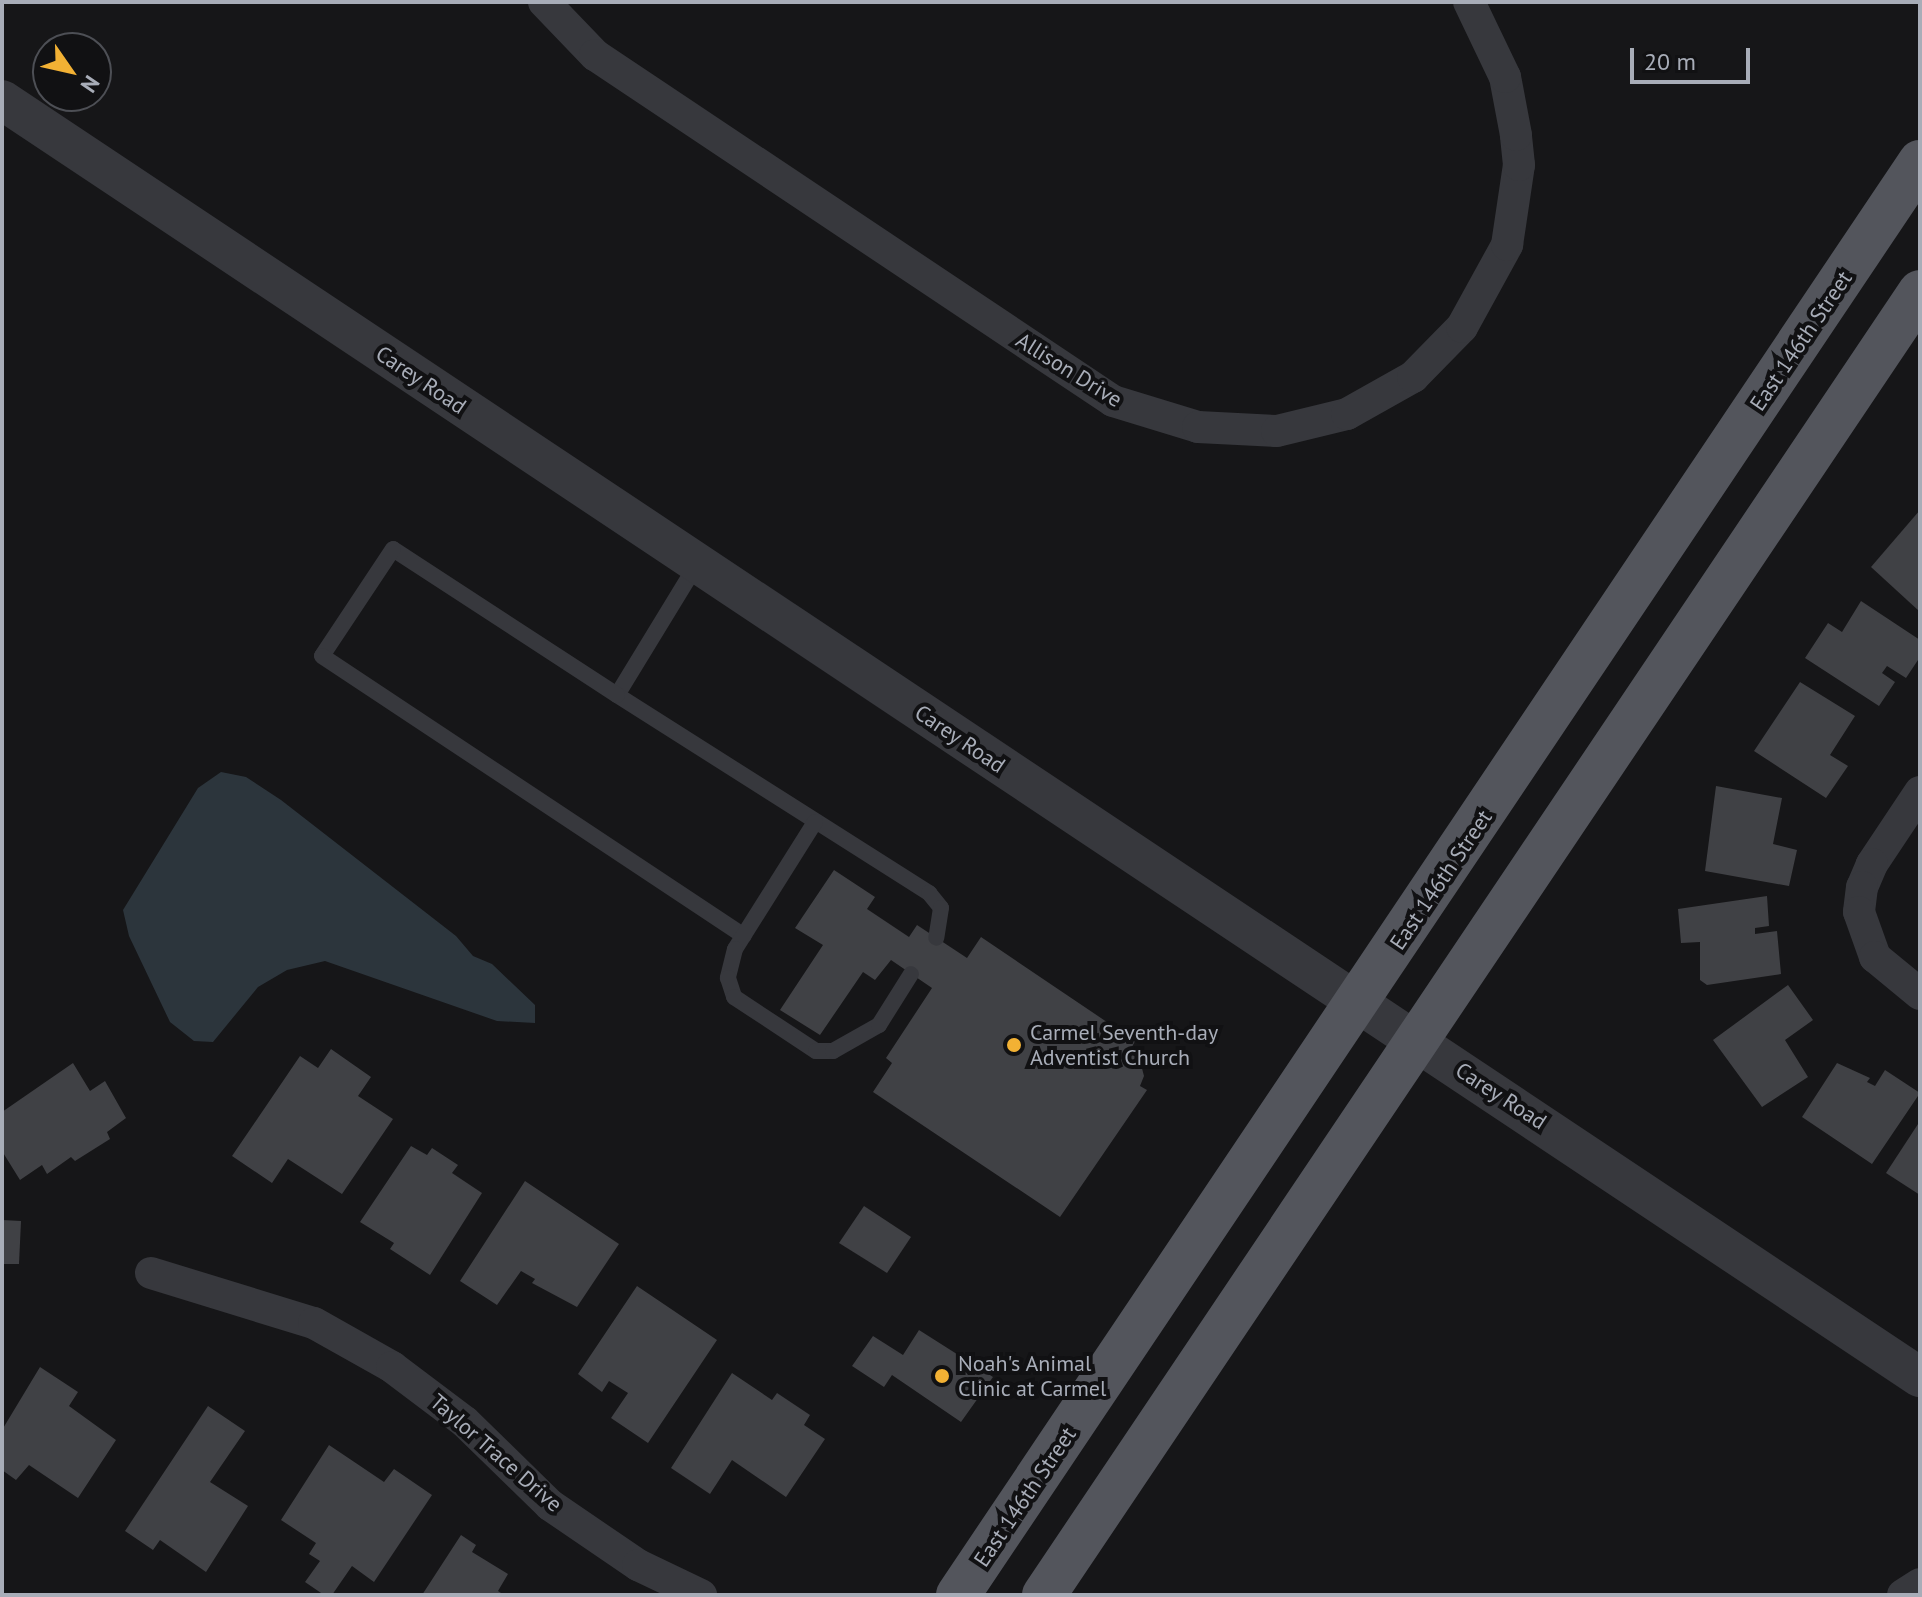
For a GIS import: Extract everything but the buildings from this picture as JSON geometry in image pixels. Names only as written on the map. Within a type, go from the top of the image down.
[{"type":"main road","name":"East 146th Street","points":[[958,1595],[1920,162]]},
{"type":"main road","points":[[1044,1595],[1920,292]]},
{"type":"street","name":"Allison Drive","points":[[544,2],[595,55],[1113,401],[1198,427],[1277,431],[1347,414],[1413,377],[1462,327],[1502,256],[1519,165],[1516,135],[1505,77],[1469,2]]},
{"type":"street","name":"Carey Road","points":[[2,100],[1920,1377]]},
{"type":"street","points":[[1920,792],[1872,864],[1862,887],[1859,912],[1875,957],[1920,994]]},
{"type":"street","name":"Taylor Trace Drive","points":[[151,1273],[314,1323],[392,1367],[465,1422],[550,1505],[638,1565],[701,1595]]},
{"type":"street","points":[[1903,1595],[1920,1584]]},
{"type":"lane","points":[[744,936],[322,656],[393,549],[929,893],[941,908],[936,938]]},
{"type":"lane","points":[[617,695],[697,564]]},
{"type":"lane","points":[[815,822],[744,936],[728,978],[734,997],[816,1051],[833,1051],[879,1025],[911,974]]},
{"type":"shaded area","points":[[221,772],[246,777],[281,800],[456,936],[473,956],[492,964],[535,1005],[535,1023],[497,1021],[325,961],[287,970],[258,987],[213,1042],[194,1041],[170,1022],[129,936],[123,910],[198,788]]},
{"type":"place","name":"Carmel Seventh-day Adventist Church","points":[[1014,1045]]},
{"type":"place","name":"Noah's Animal Clinic at Carmel","points":[[942,1376]]}]
